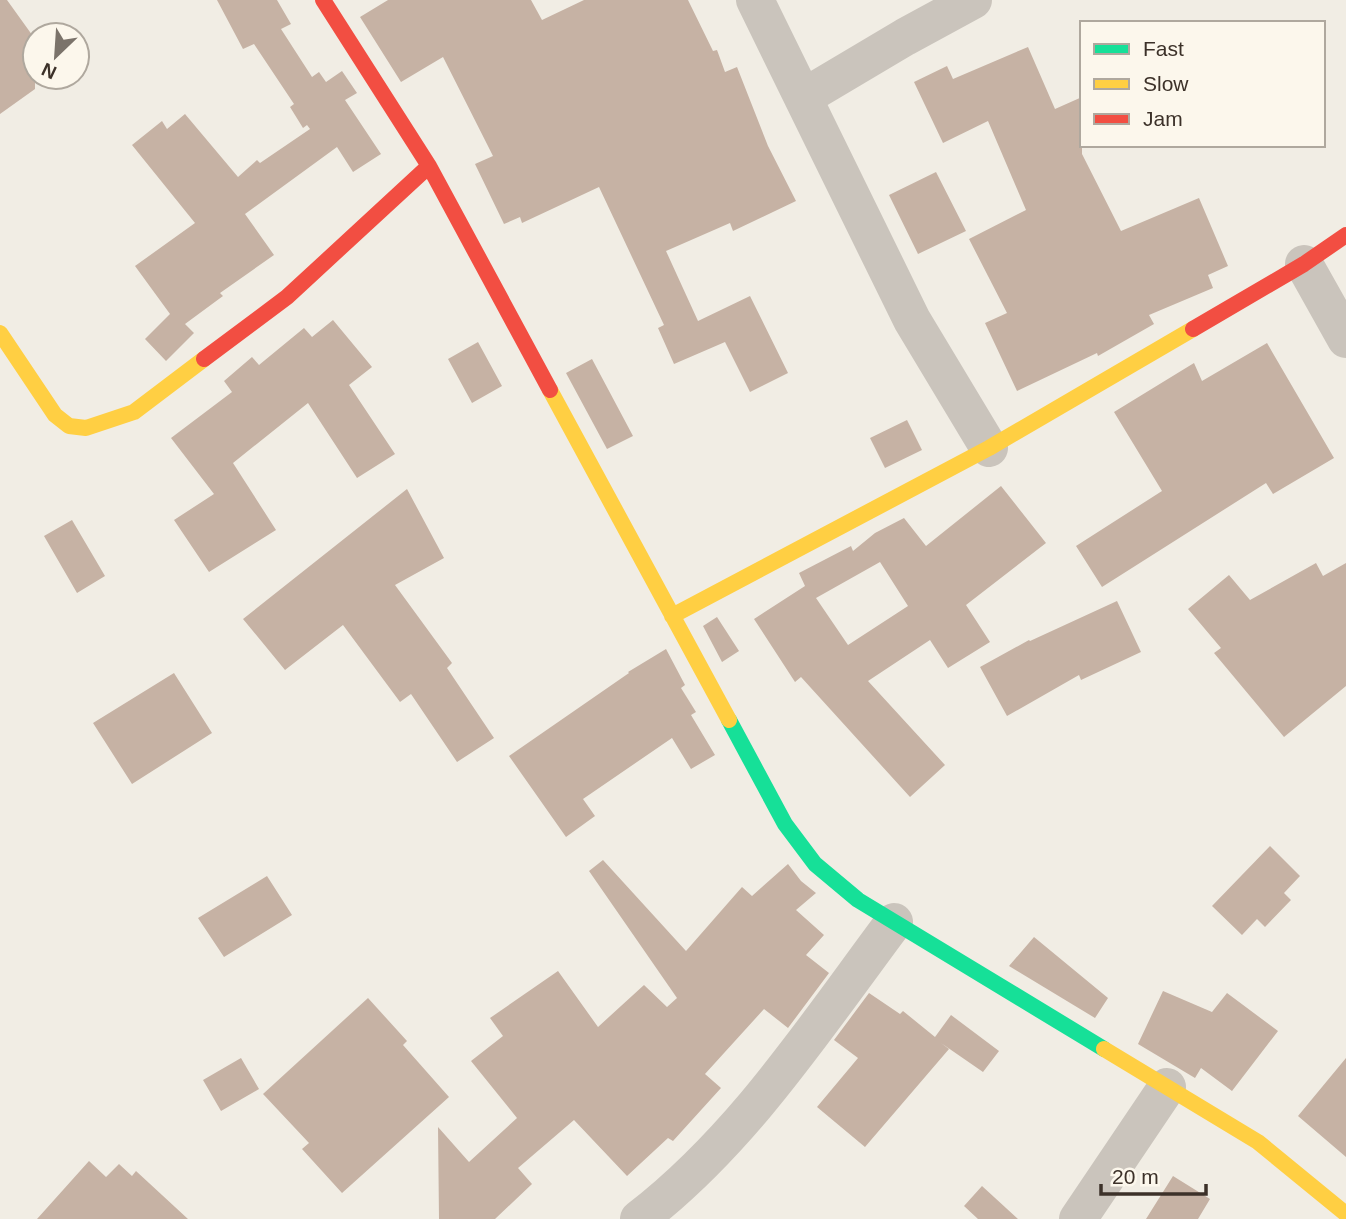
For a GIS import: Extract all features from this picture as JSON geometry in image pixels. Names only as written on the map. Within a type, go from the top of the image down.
[{"type":"street","points":[[323,0],[429,166],[785,824],[815,864],[858,900],[1258,1142],[1346,1214]]},
{"type":"street","points":[[755,0],[912,320],[989,448]]},
{"type":"street","points":[[804,97],[973,0]]},
{"type":"street","points":[[0,333],[55,415],[69,426],[86,428],[134,412],[288,298],[429,166]]},
{"type":"street","points":[[672,616],[989,448],[1304,264],[1346,235]]},
{"type":"street","points":[[1304,264],[1346,339]]},
{"type":"street","points":[[639,1219],[670,1196],[753,1109],[894,922]]},
{"type":"street","points":[[1078,1219],[1167,1087]]},
{"type":"building","points":[[0,0],[7,0],[22,21],[21,91],[32,91],[0,114]]},
{"type":"building","points":[[217,0],[277,0],[291,24],[281,29],[312,77],[319,72],[326,82],[342,71],[357,93],[345,100],[381,154],[353,172],[337,147],[245,214],[274,255],[220,293],[223,296],[185,324],[194,333],[166,361],[145,339],[170,314],[135,266],[195,223],[132,145],[162,121],[167,129],[185,114],[238,177],[257,160],[260,163],[310,129],[307,125],[303,128],[290,107],[294,104],[254,44],[243,49]]},
{"type":"building","points":[[388,0],[531,0],[542,20],[584,0],[688,0],[713,51],[717,50],[725,72],[737,67],[768,146],[796,201],[733,231],[730,223],[666,251],[698,321],[750,296],[788,373],[750,392],[725,342],[674,364],[658,328],[664,325],[599,187],[522,223],[520,217],[504,224],[475,164],[493,156],[443,57],[401,82],[360,17]]},
{"type":"building","points":[[1028,47],[1055,109],[1080,98],[1082,154],[1121,231],[1199,198],[1228,266],[1208,275],[1213,288],[1149,315],[1154,324],[1098,356],[1097,353],[1017,391],[985,323],[1007,313],[969,239],[1026,210],[988,121],[943,143],[914,82],[947,66],[953,79]]},
{"type":"building","points":[[936,172],[966,231],[918,254],[889,195]]},
{"type":"building","points":[[333,320],[372,367],[349,385],[395,454],[357,478],[308,403],[233,463],[276,530],[209,572],[174,520],[214,494],[171,438],[232,392],[224,381],[252,357],[259,365],[304,328],[312,337]]},
{"type":"building","points":[[478,342],[502,386],[472,403],[448,359]]},
{"type":"building","points":[[1267,343],[1334,458],[1273,494],[1266,483],[1102,587],[1076,546],[1162,491],[1114,412],[1194,363],[1202,381]]},
{"type":"building","points":[[592,359],[633,436],[607,449],[566,373]]},
{"type":"building","points":[[907,420],[922,450],[885,468],[870,438]]},
{"type":"building","points":[[1001,486],[1046,543],[966,605],[990,642],[948,668],[930,640],[868,681],[945,765],[910,797],[801,677],[795,682],[754,619],[805,586],[799,573],[851,546],[853,551],[875,533],[904,518],[926,546]],"holes":[[[880,562],[908,606],[848,645],[816,598]]]},
{"type":"building","points":[[407,489],[444,558],[395,585],[452,663],[447,668],[494,738],[457,762],[411,694],[400,702],[343,625],[285,670],[243,619]]},
{"type":"building","points":[[72,520],[105,576],[77,593],[44,536]]},
{"type":"building","points":[[1316,563],[1323,576],[1346,563],[1346,686],[1284,737],[1214,653],[1221,648],[1188,609],[1229,575],[1250,600]]},
{"type":"building","points":[[1117,601],[1141,652],[1081,680],[1079,675],[1007,716],[980,667],[1029,640]]},
{"type":"building","points":[[717,617],[739,651],[722,662],[703,626]]},
{"type":"building","points":[[666,649],[685,685],[681,688],[696,712],[691,715],[715,755],[691,769],[672,738],[583,799],[595,816],[566,837],[509,756],[628,672]]},
{"type":"building","points":[[174,673],[212,733],[132,784],[93,723]]},
{"type":"building","points":[[1270,846],[1300,876],[1284,893],[1291,900],[1265,927],[1257,919],[1242,935],[1212,906]]},
{"type":"building","points":[[603,860],[686,951],[742,887],[752,896],[788,864],[801,881],[816,893],[796,910],[824,935],[806,955],[829,973],[788,1028],[764,1009],[705,1074],[721,1088],[673,1141],[668,1138],[627,1176],[574,1120],[518,1168],[532,1184],[495,1219],[439,1219],[438,1127],[469,1162],[517,1118],[471,1061],[503,1036],[490,1018],[558,971],[598,1027],[644,985],[667,1007],[677,998],[589,871]]},
{"type":"building","points":[[267,876],[292,915],[224,957],[198,918]]},
{"type":"building","points":[[1034,937],[1108,998],[1095,1018],[1009,966]]},
{"type":"building","points":[[1163,991],[1212,1012],[1227,993],[1278,1031],[1232,1091],[1201,1068],[1195,1078],[1138,1044]]},
{"type":"building","points":[[869,993],[900,1014],[903,1011],[935,1037],[951,1015],[999,1051],[983,1072],[941,1043],[949,1049],[865,1147],[817,1107],[858,1058],[834,1040]]},
{"type":"building","points":[[368,998],[407,1041],[403,1045],[449,1097],[342,1193],[302,1149],[309,1143],[263,1094]]},
{"type":"building","points":[[241,1058],[259,1089],[221,1111],[203,1080]]},
{"type":"building","points":[[1346,1058],[1346,1157],[1298,1116]]},
{"type":"building","points":[[89,1161],[106,1177],[119,1164],[132,1176],[136,1171],[188,1219],[37,1219]]},
{"type":"building","points":[[1173,1176],[1210,1199],[1198,1219],[1146,1219]]},
{"type":"building","points":[[982,1186],[1018,1219],[978,1219],[964,1206]]},
{"type":"traffic: fast","points":[[729,720],[785,824],[815,864],[858,900],[1104,1049]]},
{"type":"traffic: slow","points":[[672,616],[989,448],[1193,329]]},
{"type":"traffic: slow","points":[[0,333],[55,415],[69,426],[86,428],[134,412],[204,359]]},
{"type":"traffic: slow","points":[[550,390],[729,720]]},
{"type":"traffic: slow","points":[[1104,1049],[1258,1142],[1346,1214]]},
{"type":"traffic: jam","points":[[323,0],[429,166],[550,390]]},
{"type":"traffic: jam","points":[[204,359],[287,297],[429,166]]},
{"type":"traffic: jam","points":[[1193,329],[1304,264],[1346,235]]}]
